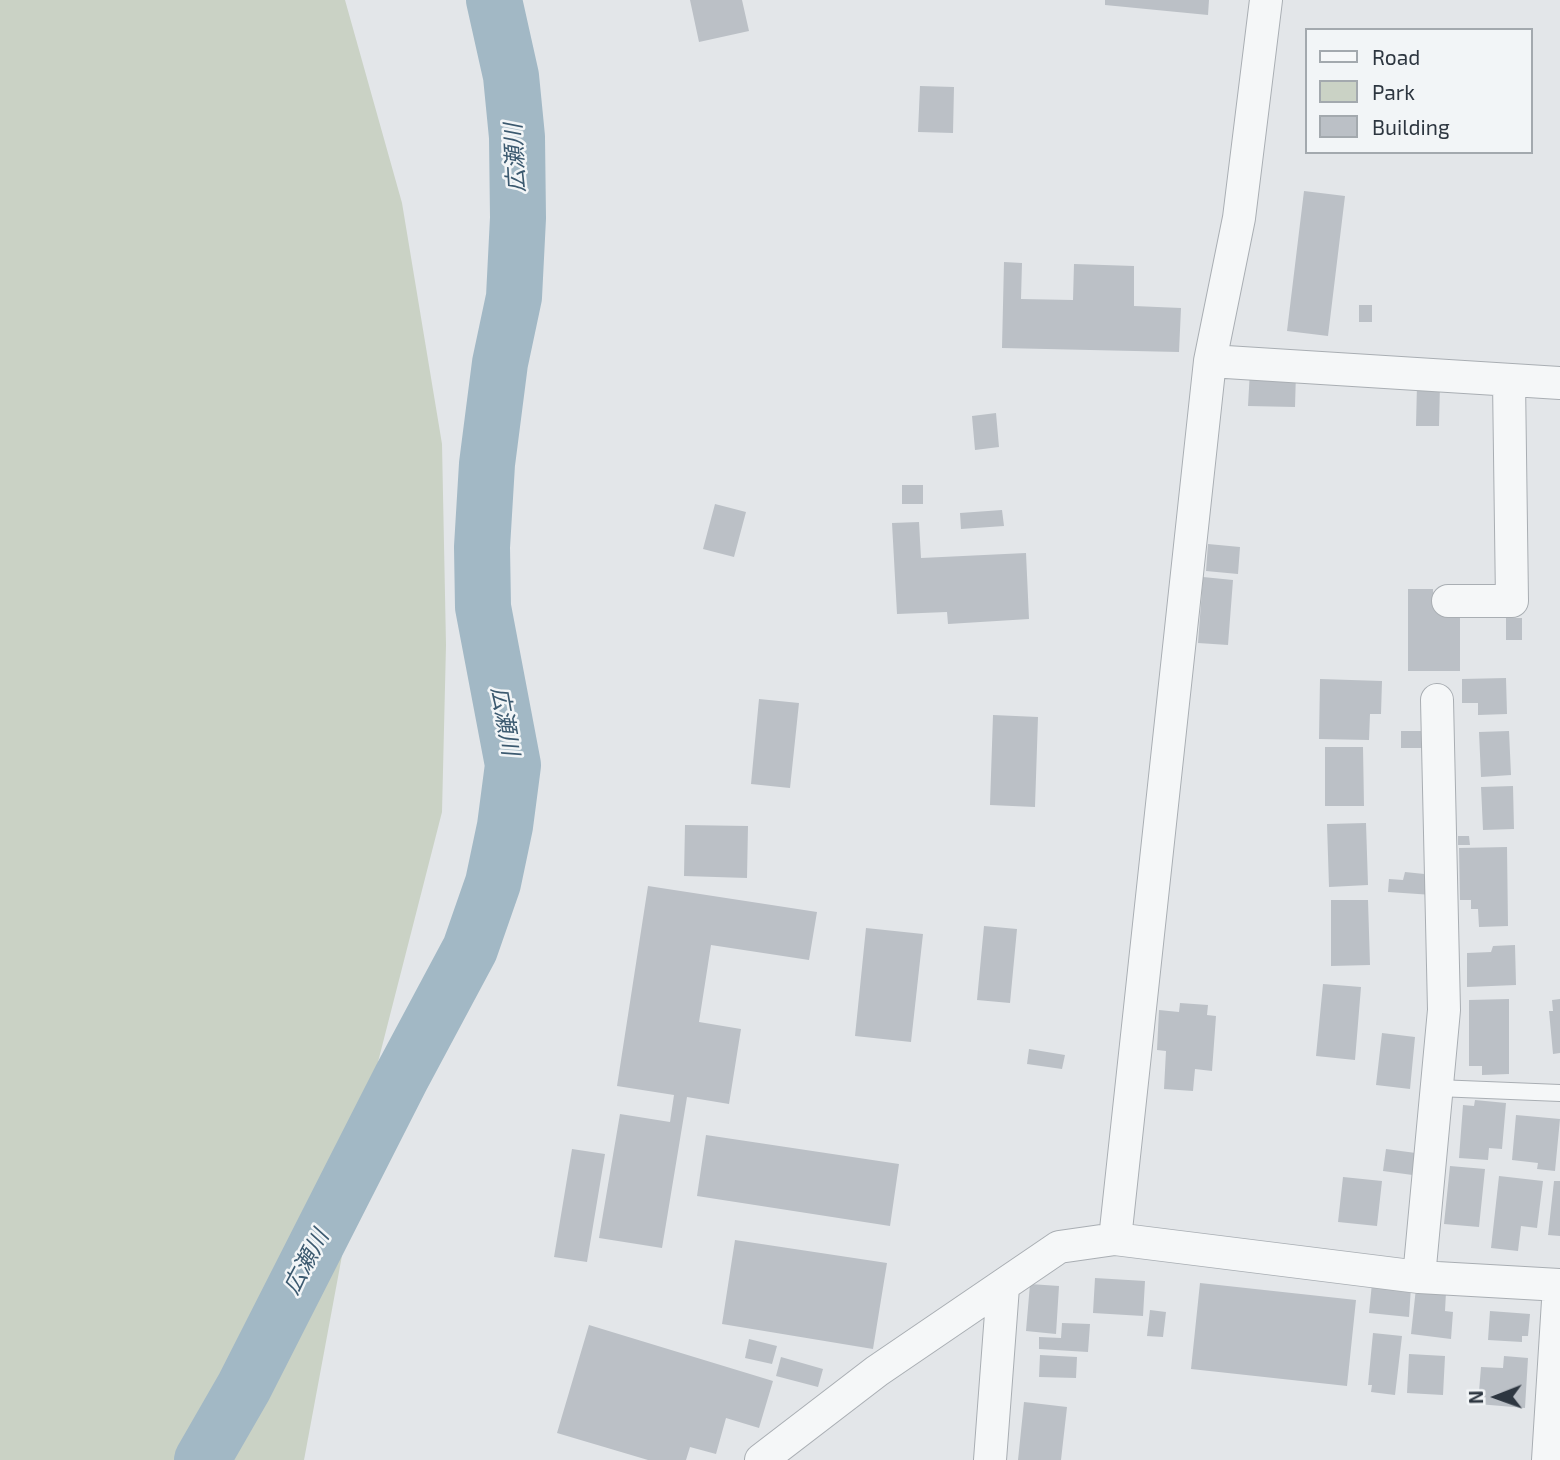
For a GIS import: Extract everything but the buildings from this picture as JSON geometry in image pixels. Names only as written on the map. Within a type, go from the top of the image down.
[{"type":"street","points":[[1115,1239],[1210,361],[1239,218],[1266,0]]},
{"type":"street","points":[[1210,361],[1560,383]]},
{"type":"street","points":[[1448,601],[1512,601],[1509,381]]},
{"type":"street","points":[[1419,1277],[1444,1010],[1437,700]]},
{"type":"street","points":[[761,1460],[877,1371],[1059,1247],[1115,1239],[1419,1277],[1559,1285],[1548,1460]]},
{"type":"street","points":[[990,1460],[1003,1287]]},
{"type":"lane","points":[[1437,1088],[1560,1093]]},
{"type":"green space","points":[[0,0],[345,0],[402,203],[442,444],[446,645],[442,812],[378,1062],[304,1460],[0,1460]]},
{"type":"waterway","name":"広瀬川","points":[[202,1460],[244,1387],[401,1078],[470,949],[493,883],[505,826],[513,765],[483,607],[482,547],[487,464],[500,363],[514,297],[518,218],[517,137],[511,76],[494,0]]}]
